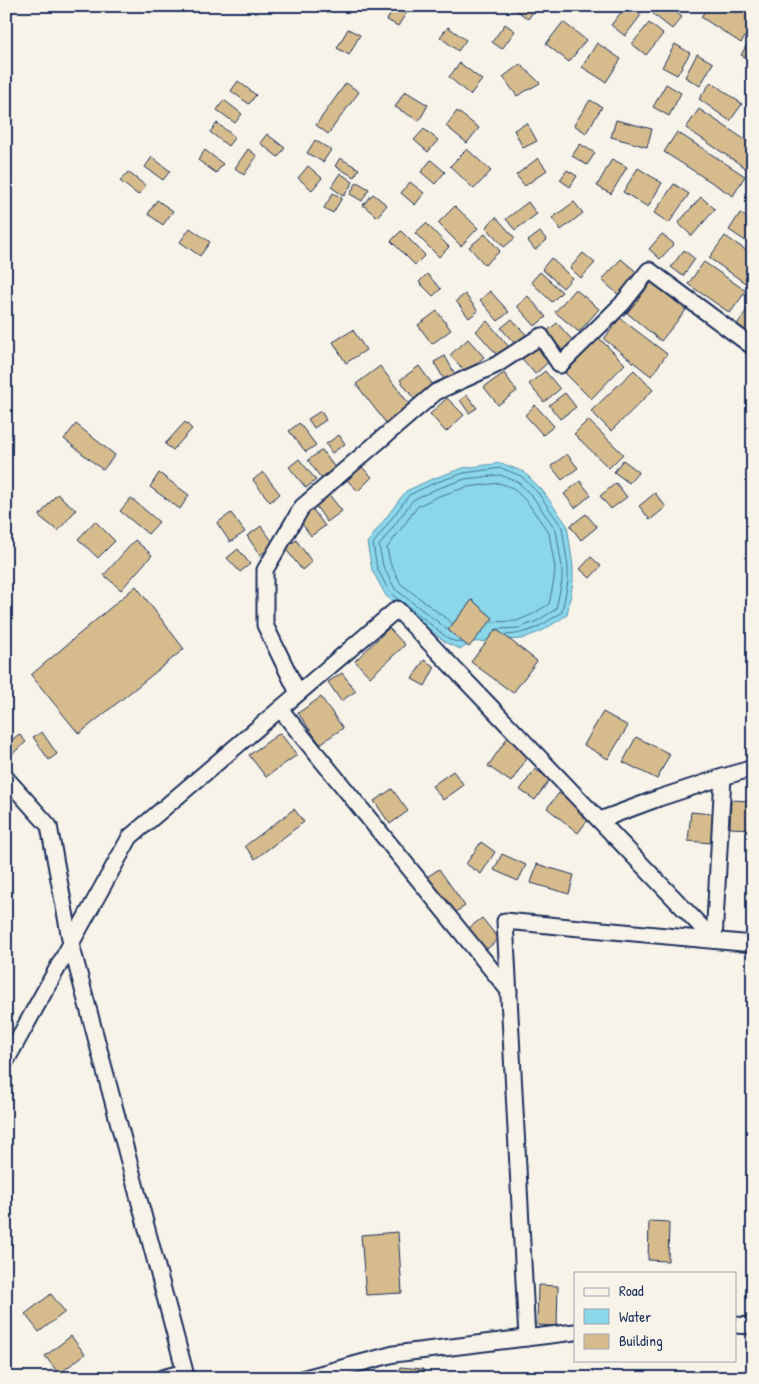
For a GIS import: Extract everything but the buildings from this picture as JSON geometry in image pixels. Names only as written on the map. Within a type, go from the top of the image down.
[{"type":"street","points":[[298,693],[264,625],[265,570],[302,507],[436,392],[496,365],[541,336],[560,365],[622,304],[649,270],[753,346]]},
{"type":"street","points":[[6,1061],[130,837],[397,609],[714,940]]},
{"type":"street","points":[[280,708],[509,991]]},
{"type":"street","points":[[600,820],[659,798],[753,768]]},
{"type":"street","points":[[714,940],[722,777]]},
{"type":"street","points":[[6,778],[49,826],[71,944],[185,1372],[162,1378]]},
{"type":"street","points":[[527,1338],[505,920],[753,944]]},
{"type":"street","points":[[736,1325],[753,1326]]},
{"type":"street","points":[[306,1378],[394,1354],[574,1332]]},
{"type":"water","points":[[501,463],[524,472],[542,490],[567,525],[573,566],[573,582],[567,615],[542,631],[521,639],[473,642],[461,649],[448,644],[386,596],[372,570],[367,543],[406,491],[463,468]]}]
